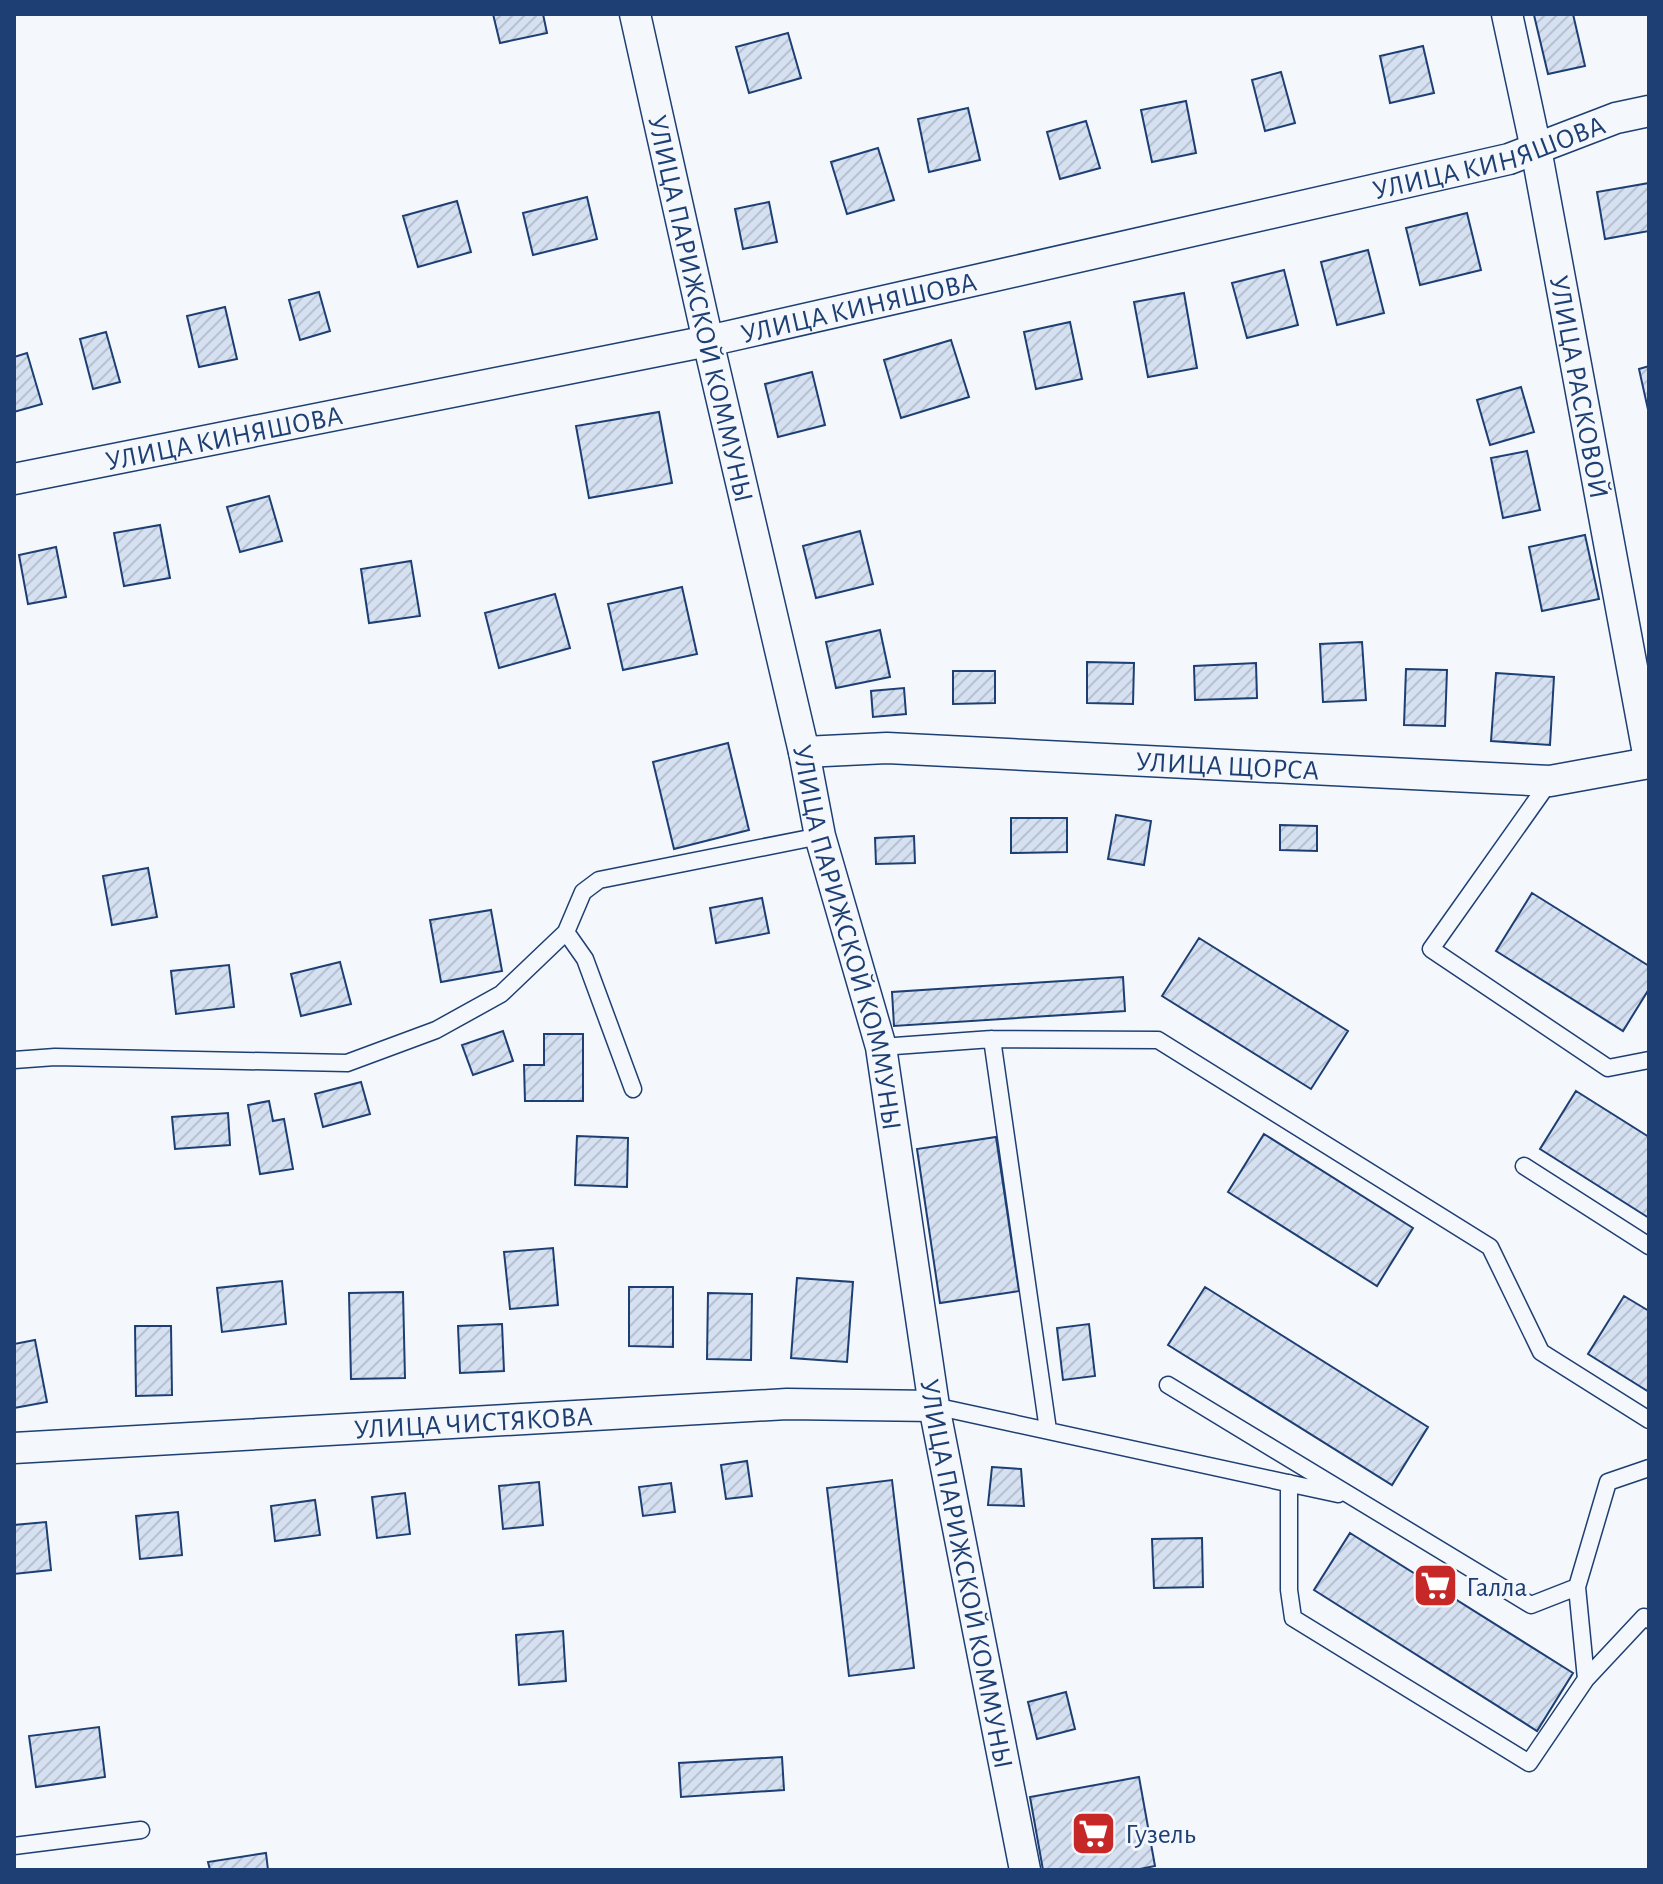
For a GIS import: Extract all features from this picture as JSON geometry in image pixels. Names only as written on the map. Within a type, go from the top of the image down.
[{"type":"street","name":"УЛИЦА ПАРИЖСКОЙ КОММУНЫ","points":[[635,14],[804,752],[820,836],[881,1047],[934,1406],[1025,1870]]},
{"type":"street","name":"УЛИЦА РАСКОВОЙ","points":[[1507,14],[1536,149],[1649,761]]},
{"type":"street","name":"УЛИЦА КИНЯШОВА","points":[[14,479],[708,341],[1509,159],[1616,118],[1649,111]]},
{"type":"street","name":"УЛИЦА ЩОРСА","points":[[804,752],[887,748],[1550,781],[1649,761]]},
{"type":"street","name":"УЛИЦА ЧИСТЯКОВА","points":[[14,1448],[787,1404],[934,1406]]},
{"type":"lane","points":[[1550,781],[1431,949],[1608,1068],[1649,1060]]},
{"type":"lane","points":[[14,1060],[55,1057],[347,1063],[436,1030],[501,994],[566,932],[583,892],[599,880],[820,836]]},
{"type":"lane","points":[[566,932],[585,959],[633,1089]]},
{"type":"lane","points":[[881,1047],[992,1039],[1158,1040],[1490,1247],[1541,1352],[1649,1420]]},
{"type":"lane","points":[[992,1039],[1048,1430]]},
{"type":"lane","points":[[1524,1166],[1649,1246]]},
{"type":"lane","points":[[1168,1385],[1531,1605],[1577,1587]]},
{"type":"lane","points":[[934,1406],[1351,1496]]},
{"type":"lane","points":[[1586,1679],[1577,1587],[1608,1482],[1649,1468]]},
{"type":"lane","points":[[1289,1483],[1289,1590],[1293,1618],[1529,1763],[1586,1679],[1644,1617],[1649,1620]]},
{"type":"lane","points":[[14,1846],[141,1830]]},
{"type":"building","points":[[493,14],[543,14],[547,33],[500,43]]},
{"type":"building","points":[[1573,14],[1585,66],[1548,74],[1534,15]]},
{"type":"building","points":[[788,33],[801,78],[749,93],[736,47]]},
{"type":"building","points":[[1423,46],[1434,93],[1390,103],[1380,56]]},
{"type":"building","points":[[1281,72],[1295,123],[1265,131],[1252,80]]},
{"type":"building","points":[[1186,101],[1196,153],[1152,162],[1141,110]]},
{"type":"building","points":[[968,108],[980,160],[929,172],[918,119]]},
{"type":"building","points":[[1086,121],[1100,168],[1060,179],[1047,132]]},
{"type":"building","points":[[878,148],[894,200],[847,214],[831,162]]},
{"type":"building","points":[[1649,183],[1649,231],[1605,239],[1597,192]]},
{"type":"building","points":[[587,197],[597,239],[533,255],[523,213]]},
{"type":"building","points":[[457,201],[471,252],[418,267],[403,216]]},
{"type":"building","points":[[769,202],[777,242],[743,249],[735,209]]},
{"type":"building","points":[[1467,213],[1481,270],[1420,285],[1406,228]]},
{"type":"building","points":[[1368,250],[1384,313],[1337,325],[1321,262]]},
{"type":"building","points":[[1284,270],[1298,325],[1247,338],[1232,283]]},
{"type":"building","points":[[319,292],[330,331],[300,340],[289,300]]},
{"type":"building","points":[[1184,293],[1197,368],[1148,377],[1134,302]]},
{"type":"building","points":[[225,307],[237,359],[199,367],[187,316]]},
{"type":"building","points":[[1070,322],[1082,379],[1036,389],[1024,332]]},
{"type":"building","points":[[106,332],[120,382],[93,389],[80,339]]},
{"type":"building","points":[[951,340],[969,397],[901,418],[884,360]]},
{"type":"building","points":[[27,353],[42,404],[14,412],[14,357]]},
{"type":"building","points":[[1649,366],[1649,414],[1639,369]]},
{"type":"building","points":[[812,372],[825,425],[778,437],[765,384]]},
{"type":"building","points":[[1521,387],[1534,432],[1490,445],[1477,400]]},
{"type":"building","points":[[659,412],[672,483],[589,498],[576,426]]},
{"type":"building","points":[[1527,451],[1540,510],[1503,518],[1491,458]]},
{"type":"building","points":[[269,496],[282,541],[240,552],[227,507]]},
{"type":"building","points":[[160,525],[170,578],[124,586],[114,533]]},
{"type":"building","points":[[860,531],[873,584],[816,598],[803,546]]},
{"type":"building","points":[[1585,535],[1599,599],[1542,611],[1529,547]]},
{"type":"building","points":[[56,547],[66,597],[28,604],[19,555]]},
{"type":"building","points":[[411,561],[420,616],[369,623],[361,569]]},
{"type":"building","points":[[682,587],[697,654],[623,670],[608,604]]},
{"type":"building","points":[[555,594],[570,648],[499,668],[485,613]]},
{"type":"building","points":[[880,630],[890,677],[836,688],[826,642]]},
{"type":"building","points":[[1362,642],[1366,700],[1323,702],[1320,644]]},
{"type":"building","points":[[1087,662],[1134,663],[1133,704],[1087,703]]},
{"type":"building","points":[[1256,663],[1257,698],[1195,700],[1194,666]]},
{"type":"building","points":[[1406,669],[1447,670],[1445,726],[1404,725]]},
{"type":"building","points":[[953,671],[995,671],[995,703],[953,704]]},
{"type":"building","points":[[1496,673],[1554,677],[1550,745],[1491,741]]},
{"type":"building","points":[[904,688],[906,714],[873,717],[871,691]]},
{"type":"building","points":[[728,743],[749,830],[674,849],[653,762]]},
{"type":"building","points":[[1116,815],[1151,821],[1144,865],[1108,859]]},
{"type":"building","points":[[1011,818],[1067,818],[1067,852],[1011,853]]},
{"type":"building","points":[[1280,825],[1317,826],[1317,851],[1280,850]]},
{"type":"building","points":[[914,836],[915,863],[876,864],[875,838]]},
{"type":"building","points":[[148,868],[157,917],[112,925],[103,876]]},
{"type":"building","points":[[1532,893],[1649,966],[1649,989],[1623,1031],[1496,951]]},
{"type":"building","points":[[762,898],[769,933],[716,943],[710,908]]},
{"type":"building","points":[[491,910],[502,971],[441,982],[430,920]]},
{"type":"building","points":[[1199,938],[1348,1031],[1311,1089],[1162,996]]},
{"type":"building","points":[[340,962],[351,1004],[301,1016],[291,974]]},
{"type":"building","points":[[229,965],[234,1007],[176,1014],[171,971]]},
{"type":"building","points":[[1123,977],[1125,1011],[894,1026],[892,992]]},
{"type":"building","points":[[503,1031],[513,1061],[473,1075],[462,1045]]},
{"type":"building","points":[[544,1034],[583,1034],[583,1101],[525,1101],[524,1065],[544,1065]]},
{"type":"building","points":[[361,1082],[370,1114],[323,1127],[315,1094]]},
{"type":"building","points":[[1576,1091],[1649,1137],[1649,1218],[1540,1149]]},
{"type":"building","points":[[269,1101],[273,1121],[284,1119],[293,1169],[260,1174],[248,1105]]},
{"type":"building","points":[[228,1113],[230,1145],[175,1149],[172,1117]]},
{"type":"building","points":[[1264,1134],[1413,1228],[1377,1286],[1228,1192]]},
{"type":"building","points":[[577,1136],[628,1138],[627,1187],[575,1185]]},
{"type":"building","points":[[996,1137],[1019,1291],[940,1303],[917,1149]]},
{"type":"building","points":[[553,1248],[558,1305],[510,1309],[504,1252]]},
{"type":"building","points":[[797,1278],[853,1282],[847,1362],[791,1358]]},
{"type":"building","points":[[282,1281],[286,1324],[222,1332],[217,1288]]},
{"type":"building","points":[[629,1287],[673,1287],[673,1347],[629,1346]]},
{"type":"building","points":[[1205,1287],[1428,1427],[1392,1485],[1168,1345]]},
{"type":"building","points":[[403,1292],[405,1378],[351,1379],[349,1293]]},
{"type":"building","points":[[708,1293],[752,1294],[751,1360],[707,1359]]},
{"type":"building","points":[[1624,1296],[1649,1311],[1649,1392],[1588,1354]]},
{"type":"building","points":[[502,1324],[504,1371],[460,1373],[458,1326]]},
{"type":"building","points":[[1089,1324],[1095,1376],[1063,1380],[1057,1328]]},
{"type":"building","points":[[135,1326],[171,1326],[172,1395],[136,1396]]},
{"type":"building","points":[[35,1340],[47,1402],[14,1408],[14,1344]]},
{"type":"building","points":[[747,1461],[752,1496],[726,1499],[721,1465]]},
{"type":"building","points":[[992,1467],[1021,1469],[1024,1506],[988,1505]]},
{"type":"building","points":[[892,1480],[914,1668],[849,1676],[827,1488]]},
{"type":"building","points":[[539,1482],[543,1525],[503,1529],[499,1486]]},
{"type":"building","points":[[671,1483],[675,1512],[643,1516],[639,1487]]},
{"type":"building","points":[[405,1493],[410,1534],[377,1538],[372,1497]]},
{"type":"building","points":[[315,1500],[320,1535],[275,1541],[271,1506]]},
{"type":"building","points":[[178,1512],[182,1555],[140,1559],[136,1516]]},
{"type":"building","points":[[46,1522],[51,1570],[14,1574],[14,1525]]},
{"type":"building","points":[[1350,1533],[1573,1673],[1537,1731],[1314,1590]]},
{"type":"building","points":[[1202,1538],[1203,1587],[1154,1588],[1152,1539]]},
{"type":"building","points":[[563,1631],[566,1681],[519,1685],[516,1635]]},
{"type":"building","points":[[1066,1692],[1075,1729],[1037,1739],[1028,1702]]},
{"type":"building","points":[[99,1727],[105,1777],[36,1787],[29,1736]]},
{"type":"building","points":[[782,1757],[784,1790],[681,1797],[679,1763]]},
{"type":"building","points":[[1139,1777],[1155,1866],[1135,1870],[1043,1870],[1030,1797]]},
{"type":"building","points":[[266,1853],[268,1870],[210,1870],[208,1862]]},
{"type":"place","name":"Галла","points":[[1435,1586]]},
{"type":"place","name":"Гузель","points":[[1094,1833]]}]
